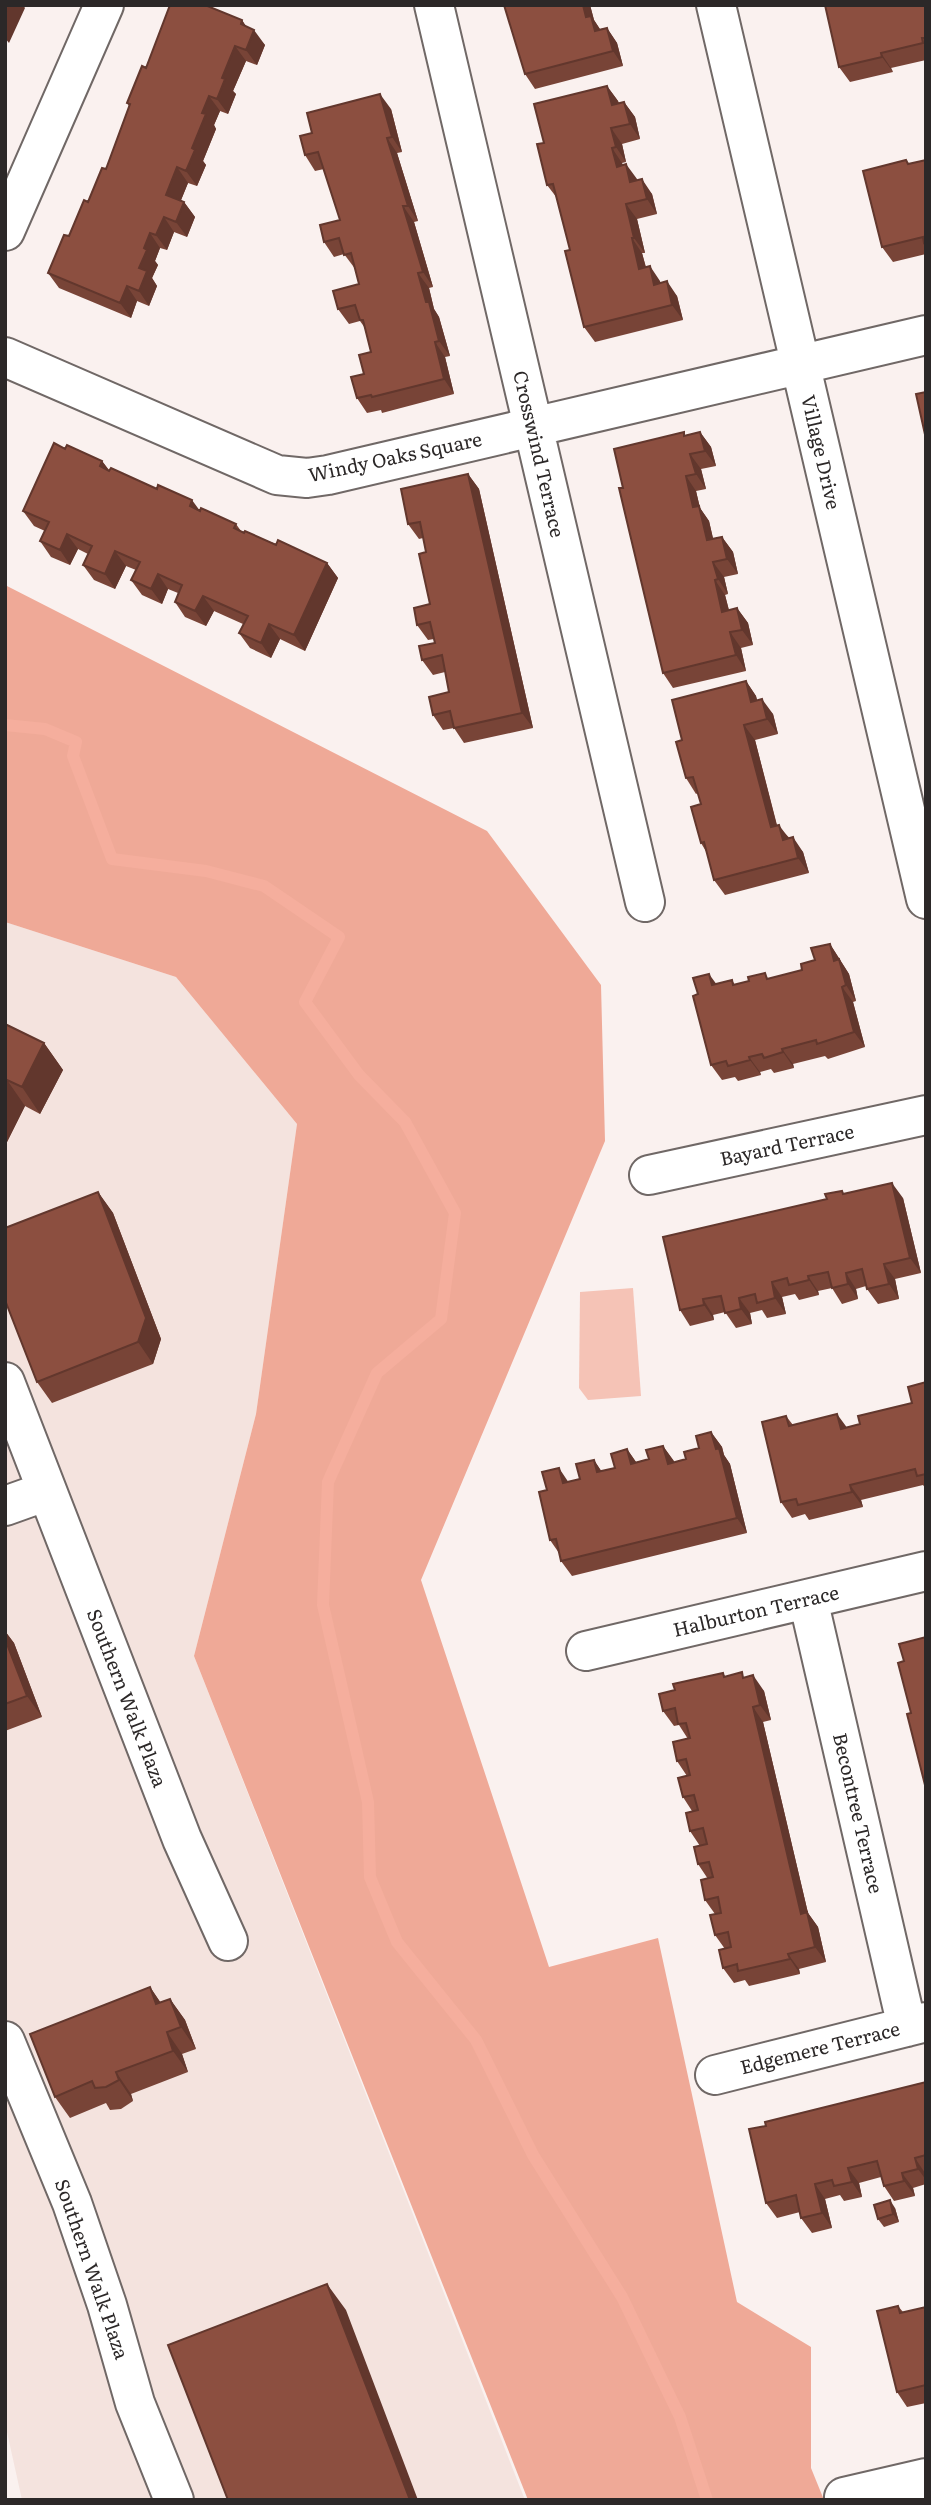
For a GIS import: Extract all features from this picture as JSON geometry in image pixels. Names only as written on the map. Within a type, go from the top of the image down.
[{"type":"street","points":[[5,231],[104,5]]},
{"type":"street","name":"Crosswind Terrace","points":[[434,5],[645,902]]},
{"type":"street","name":"Village Drive","points":[[716,5],[800,365],[912,776],[926,899]]},
{"type":"street","name":"Windy Oaks Square","points":[[5,357],[277,475],[307,478],[926,335]]},
{"type":"street","name":"Bayard Terrace","points":[[649,1175],[926,1115]]},
{"type":"street","name":"Southern Walk Plaza","points":[[5,1381],[182,1839],[228,1941]]},
{"type":"street","points":[[5,1506],[47,1492]]},
{"type":"street","name":"Halburton Terrace","points":[[586,1651],[926,1571]]},
{"type":"street","name":"Becontree Terrace","points":[[808,1599],[916,2025]]},
{"type":"street","name":"Edgemere Terrace","points":[[715,2075],[916,2025]]},
{"type":"street","name":"Southern Walk Plaza","points":[[5,2041],[72,2203],[107,2305],[135,2403],[174,2500]]},
{"type":"street","points":[[844,2497],[926,2478]]},
{"type":"shaded area","points":[[5,585],[487,831],[601,985],[605,1141],[421,1580],[549,1967],[658,1938],[737,2302],[811,2347],[811,2468],[824,2500],[528,2500],[194,1656],[256,1414],[297,1124],[176,977],[5,922]]},
{"type":"shaded area","points":[[5,922],[176,977],[297,1124],[256,1414],[194,1656],[525,2500],[22,2500],[5,2423]]},
{"type":"shaded area","points":[[633,1288],[641,1396],[588,1400],[579,1388],[580,1292]]},
{"type":"building","points":[[170,5],[205,5],[242,20],[241,24],[254,30],[246,50],[235,46],[217,99],[209,96],[202,113],[206,114],[192,148],[195,150],[186,171],[177,167],[166,195],[184,202],[176,222],[164,217],[156,235],[150,233],[144,248],[147,250],[139,268],[147,271],[139,291],[127,286],[120,303],[48,273],[64,235],[69,236],[84,200],[88,202],[102,168],[106,169],[130,104],[127,103],[142,66],[146,68]]},
{"type":"building","points":[[504,5],[583,5],[586,17],[591,16],[595,31],[607,28],[613,51],[525,74]]},
{"type":"building","points":[[825,5],[926,5],[926,38],[922,38],[923,43],[881,53],[882,57],[839,67]]},
{"type":"building","points":[[607,86],[612,105],[624,102],[630,124],[611,128],[617,167],[626,164],[630,182],[642,179],[647,199],[626,204],[639,269],[650,266],[654,285],[667,281],[672,305],[584,327],[565,251],[570,250],[553,184],[547,185],[537,144],[544,143],[534,104]]},
{"type":"building","points":[[380,94],[392,137],[387,138],[408,206],[403,206],[423,272],[418,273],[439,341],[435,342],[444,379],[372,397],[357,398],[351,377],[364,374],[359,355],[371,352],[363,320],[360,320],[355,305],[338,309],[333,291],[359,284],[351,253],[344,255],[339,238],[324,242],[320,225],[340,220],[318,152],[305,155],[300,136],[312,133],[307,113]]},
{"type":"building","points":[[906,160],[908,164],[926,160],[926,242],[924,243],[923,237],[882,247],[863,171]]},
{"type":"building","points":[[926,392],[926,439],[916,394]]},
{"type":"building","points":[[684,432],[684,436],[700,432],[705,451],[690,454],[696,474],[686,476],[693,507],[699,506],[707,540],[722,537],[727,559],[713,562],[718,579],[715,580],[722,612],[737,608],[742,630],[730,632],[736,655],[663,673],[619,488],[623,488],[614,449]]},
{"type":"building","points":[[54,443],[65,449],[67,445],[102,461],[100,466],[109,471],[111,468],[157,489],[158,485],[192,500],[190,506],[200,511],[201,508],[236,524],[234,528],[244,533],[245,531],[276,545],[278,540],[327,563],[294,635],[269,624],[261,643],[239,633],[248,616],[203,596],[195,611],[175,602],[182,585],[158,574],[151,589],[131,580],[140,562],[115,551],[105,574],[83,565],[92,546],[67,534],[60,550],[40,541],[49,522],[23,511]]},
{"type":"building","points":[[468,474],[522,713],[454,728],[450,711],[433,715],[429,697],[449,692],[442,655],[422,660],[419,646],[435,643],[430,622],[417,625],[414,608],[430,604],[419,554],[426,552],[420,522],[408,524],[401,489]]},
{"type":"building","points":[[746,681],[751,702],[762,699],[767,719],[744,725],[771,827],[779,825],[783,840],[793,837],[798,858],[714,880],[691,807],[701,804],[693,777],[686,778],[676,742],[682,740],[672,700]]},
{"type":"building","points":[[830,944],[834,961],[839,959],[846,985],[842,987],[854,1032],[817,1044],[816,1040],[782,1049],[783,1052],[764,1058],[762,1054],[728,1066],[726,1061],[711,1065],[693,996],[698,994],[693,978],[709,974],[712,985],[732,980],[733,985],[749,981],[748,977],[765,973],[767,979],[802,970],[801,964],[815,960],[811,948]]},
{"type":"building","points":[[5,1024],[44,1043],[22,1087],[7,1080],[5,1082]]},
{"type":"building","points":[[892,1183],[910,1258],[884,1264],[889,1284],[867,1289],[862,1269],[846,1273],[848,1284],[832,1288],[828,1272],[808,1276],[809,1280],[789,1285],[787,1278],[772,1282],[775,1298],[757,1303],[755,1294],[739,1298],[741,1309],[725,1313],[721,1296],[703,1299],[704,1305],[680,1310],[663,1237],[827,1199],[825,1194],[842,1191],[843,1194]]},
{"type":"building","points":[[98,1192],[146,1318],[138,1342],[37,1382],[5,1300],[5,1228]]},
{"type":"building","points":[[926,1382],[926,1474],[917,1476],[915,1469],[850,1485],[852,1492],[798,1505],[796,1499],[781,1502],[762,1422],[786,1416],[789,1426],[837,1414],[841,1429],[860,1424],[858,1416],[912,1403],[908,1387]]},
{"type":"building","points":[[711,1432],[716,1449],[719,1448],[737,1518],[561,1561],[556,1539],[550,1540],[539,1492],[547,1490],[542,1472],[559,1468],[563,1483],[580,1479],[576,1464],[594,1460],[597,1472],[615,1468],[611,1454],[627,1449],[631,1464],[649,1459],[646,1450],[663,1446],[668,1464],[686,1459],[684,1452],[699,1448],[696,1436]]},
{"type":"building","points":[[926,1637],[926,1789],[907,1714],[911,1713],[898,1663],[904,1661],[899,1644]]},
{"type":"building","points":[[5,1639],[27,1696],[5,1704]]},
{"type":"building","points":[[742,1672],[743,1678],[753,1675],[760,1705],[753,1707],[801,1914],[807,1912],[815,1947],[788,1954],[790,1959],[738,1971],[737,1964],[723,1968],[719,1950],[731,1947],[728,1932],[715,1935],[710,1915],[721,1913],[718,1897],[705,1900],[701,1880],[713,1877],[709,1862],[698,1864],[694,1847],[707,1844],[703,1828],[690,1831],[686,1813],[698,1810],[694,1795],[683,1797],[678,1778],[690,1775],[686,1759],[677,1761],[673,1742],[690,1738],[686,1723],[678,1724],[675,1708],[663,1711],[659,1694],[675,1690],[673,1684],[723,1673],[724,1677]]},
{"type":"building","points":[[150,1987],[156,2004],[170,1999],[181,2027],[167,2032],[173,2051],[116,2072],[119,2080],[106,2087],[95,2088],[92,2081],[55,2097],[30,2034]]},
{"type":"building","points":[[926,2082],[926,2155],[915,2158],[918,2169],[902,2173],[904,2181],[884,2186],[877,2161],[848,2168],[852,2182],[834,2186],[832,2180],[815,2184],[822,2213],[801,2218],[796,2195],[766,2203],[749,2129],[766,2126],[765,2122]]},
{"type":"building","points":[[890,2200],[893,2214],[878,2219],[874,2205]]},
{"type":"building","points":[[327,2284],[410,2500],[228,2500],[168,2345]]},
{"type":"building","points":[[898,2306],[900,2313],[926,2307],[926,2385],[897,2392],[877,2311]]},
{"type":"waterway","points":[[5,725],[45,729],[76,742],[73,756],[112,859],[206,871],[264,886],[339,937],[305,1002],[359,1075],[405,1122],[455,1213],[441,1319],[377,1373],[328,1482],[323,1605],[368,1802],[370,1877],[397,1942],[476,2040],[533,2155],[622,2297],[680,2417],[707,2500]]}]
